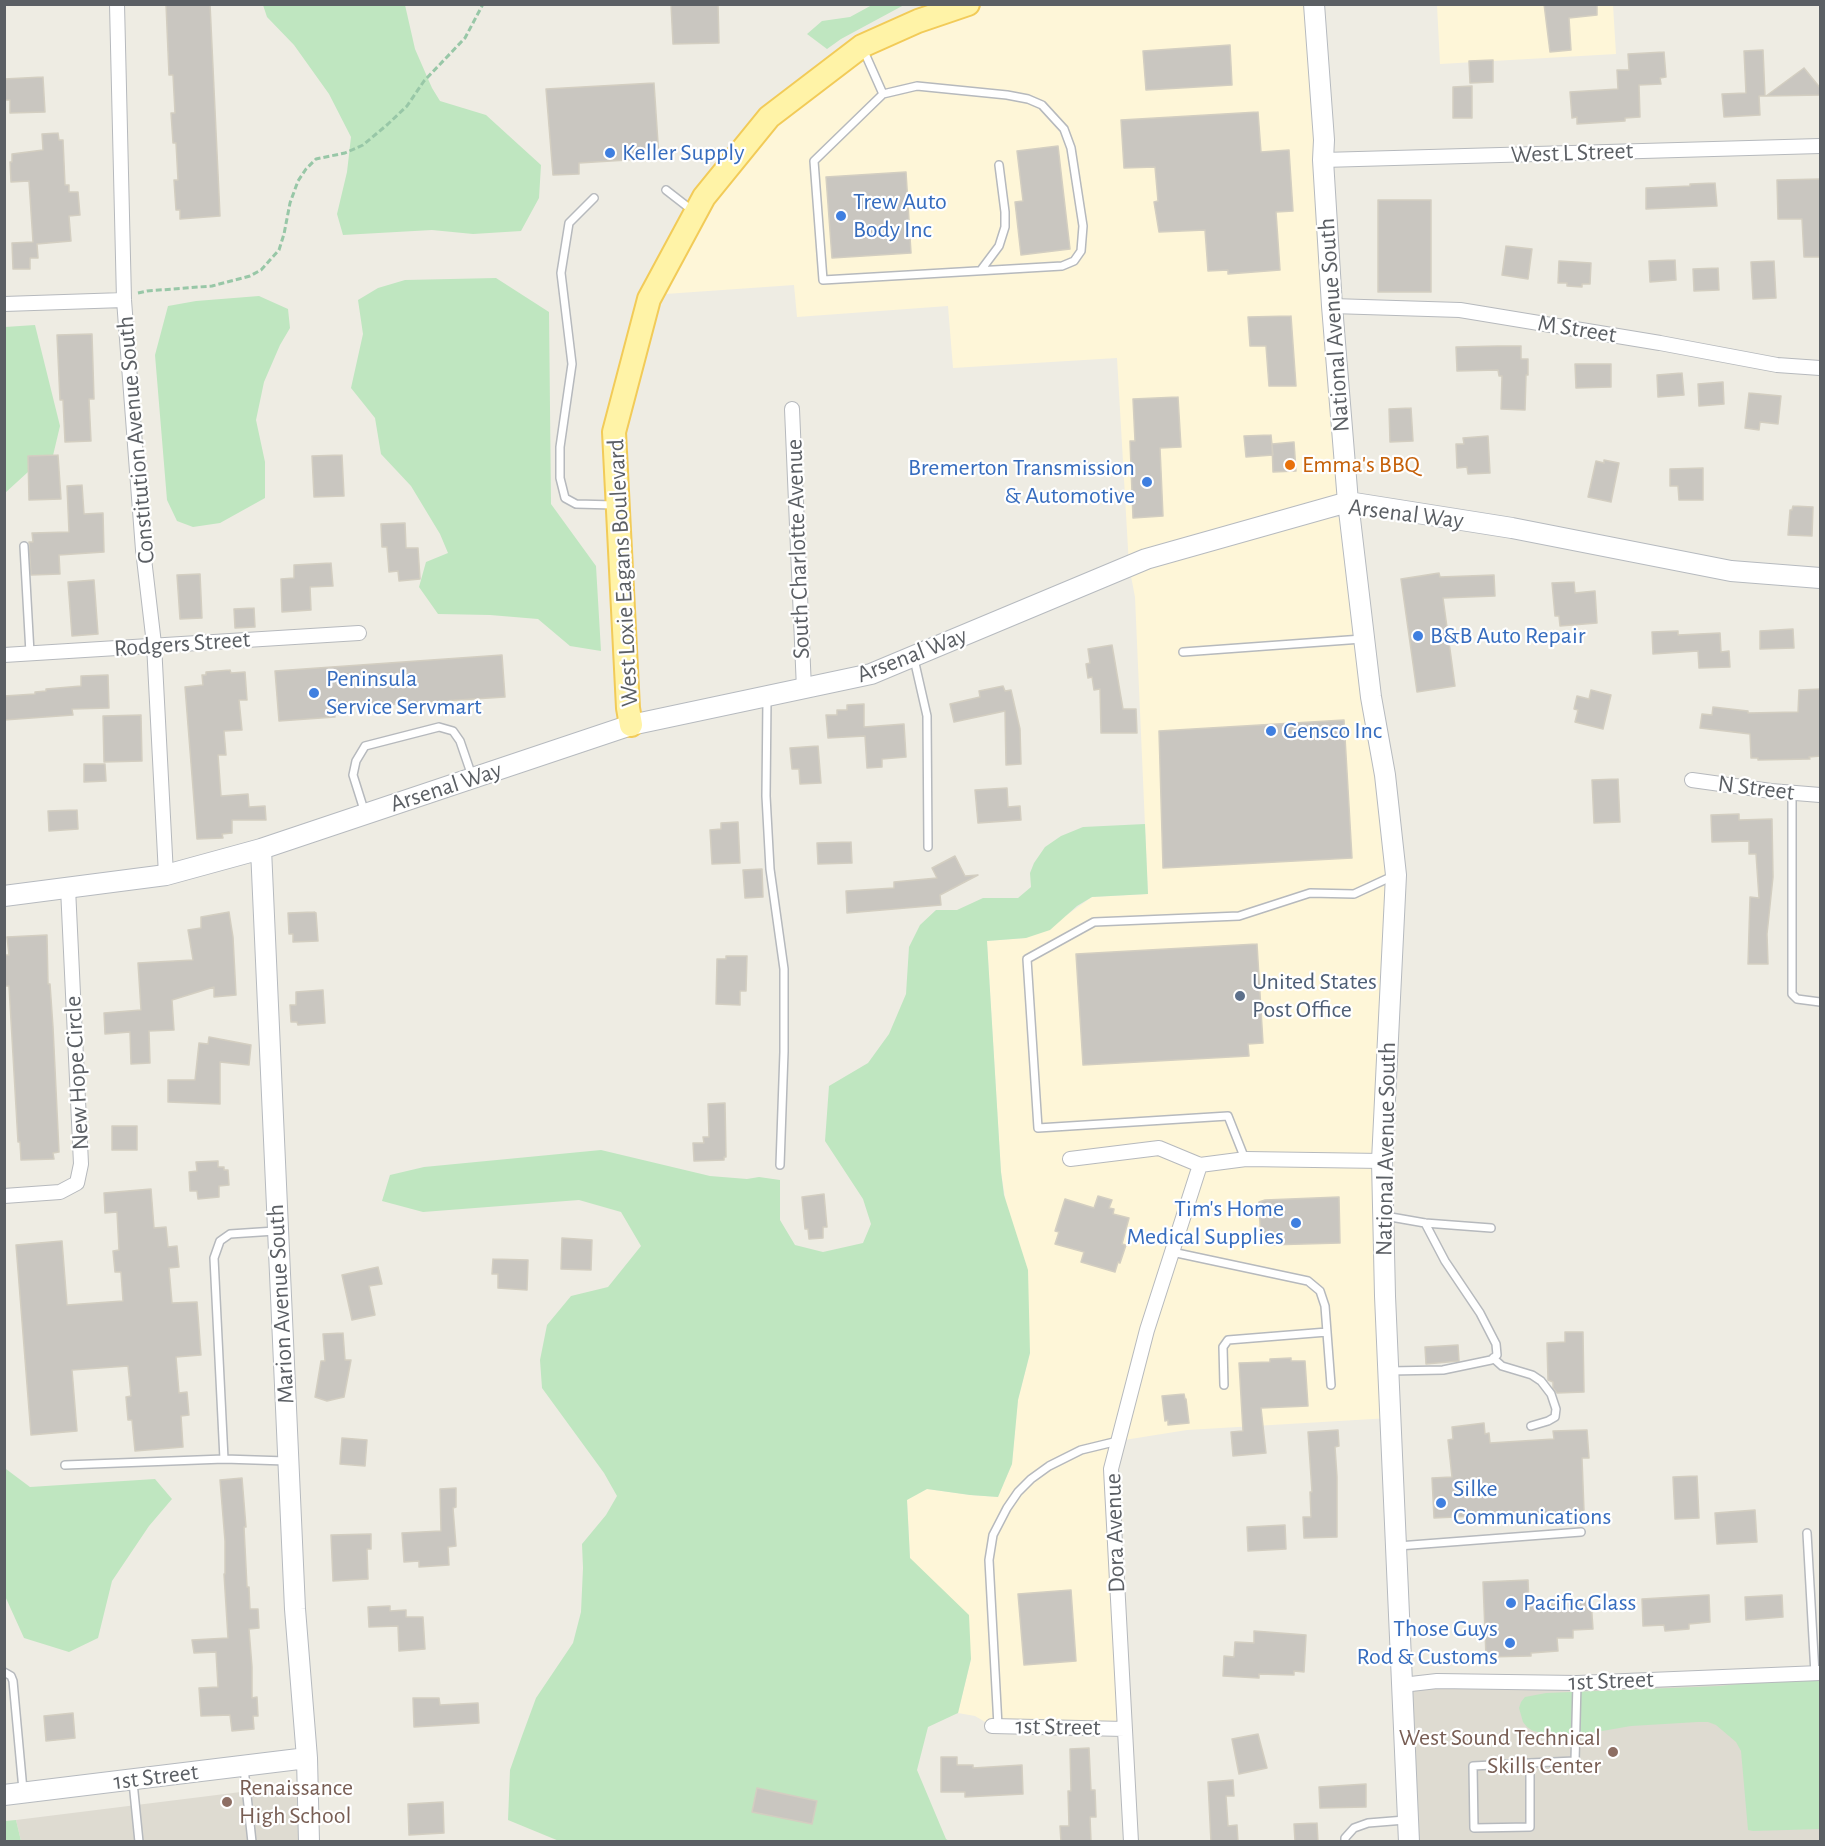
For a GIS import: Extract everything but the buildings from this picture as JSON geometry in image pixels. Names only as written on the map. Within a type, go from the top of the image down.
[{"type":"main road","name":"West Loxie Eagans Boulevard","points":[[631,725],[628,708],[614,432],[649,299],[704,197],[769,117],[862,46],[918,21],[968,4]]},
{"type":"main road","name":"National Avenue South","points":[[1314,4],[1324,140],[1323,160],[1332,306],[1347,502],[1371,697],[1385,775],[1396,875],[1382,1161],[1388,1371],[1409,1842]]},
{"type":"main road","name":"Arsenal Way","points":[[4,896],[166,875],[261,849],[631,725],[871,674],[1146,559],[1347,502],[1512,528],[1731,572],[1821,578]]},
{"type":"main road","name":"Marion Avenue South","points":[[261,849],[295,1609],[307,1758],[309,1842]]},
{"type":"main road","name":"1st Street","points":[[14,1794],[307,1758]]},
{"type":"street","name":"Constitution Avenue South","points":[[117,4],[124,300],[143,550],[154,644],[166,875]]},
{"type":"street","name":"West L Street","points":[[1323,160],[1821,146]]},
{"type":"street","points":[[4,304],[124,300]]},
{"type":"street","name":"M Street","points":[[1332,306],[1460,310],[1777,365],[1821,368]]},
{"type":"street","name":"South Charlotte Avenue","points":[[792,409],[804,689]]},
{"type":"street","name":"Rodgers Street","points":[[4,655],[359,633]]},
{"type":"street","name":"N Street","points":[[1692,780],[1821,795]]},
{"type":"street","name":"New Hope Circle","points":[[4,1196],[60,1192],[77,1183],[81,1164],[68,888]]},
{"type":"street","points":[[1070,1159],[1159,1148],[1200,1165],[1246,1159],[1382,1161]]},
{"type":"street","name":"Dora Avenue","points":[[1131,1842],[1111,1469],[1147,1330],[1200,1165]]},
{"type":"street","name":"1st Street","points":[[1402,1685],[1437,1681],[1576,1683],[1818,1674]]},
{"type":"street","name":"1st Street","points":[[995,1726],[1125,1729]]},
{"type":"lane","points":[[862,46],[883,94]]},
{"type":"lane","points":[[917,86],[984,91],[1028,99],[1042,105],[1064,129],[1071,148],[1080,197],[1083,239],[1081,251],[1074,261],[1062,266],[981,270],[823,280],[814,161],[883,94],[917,86]]},
{"type":"lane","points":[[981,270],[999,246],[1005,227],[999,165]]},
{"type":"lane","points":[[666,190],[695,213]]},
{"type":"lane","points":[[594,198],[569,223],[561,273],[572,364],[560,447],[560,478],[565,498],[576,504],[618,505]]},
{"type":"lane","points":[[24,546],[30,653]]},
{"type":"lane","points":[[1183,652],[1364,639]]},
{"type":"lane","points":[[913,657],[927,716],[928,847]]},
{"type":"lane","points":[[767,697],[766,796],[770,869],[784,969],[780,1165]]},
{"type":"lane","points":[[365,814],[353,775],[356,761],[365,746],[439,727],[453,731],[460,741],[473,778]]},
{"type":"lane","points":[[1792,793],[1792,994],[1797,999],[1821,1002]]},
{"type":"lane","points":[[1246,1159],[1228,1116],[1038,1128],[1027,959],[1094,922],[1239,916],[1310,893],[1354,894],[1396,875]]},
{"type":"lane","points":[[1383,1216],[1425,1223],[1491,1228]]},
{"type":"lane","points":[[1388,1371],[1443,1370],[1472,1365],[1497,1355],[1496,1344],[1480,1313],[1445,1261],[1425,1223]]},
{"type":"lane","points":[[224,1460],[214,1258],[220,1241],[230,1234],[278,1231]]},
{"type":"lane","points":[[1172,1252],[1308,1281],[1320,1292],[1325,1306],[1331,1385]]},
{"type":"lane","points":[[1224,1385],[1223,1347],[1228,1340],[1327,1332]]},
{"type":"lane","points":[[1493,1358],[1502,1366],[1532,1375],[1541,1381],[1551,1394],[1556,1408],[1555,1417],[1548,1422],[1532,1426]]},
{"type":"lane","points":[[995,1726],[989,1560],[993,1535],[1007,1508],[1031,1479],[1049,1466],[1081,1450],[1118,1441]]},
{"type":"lane","points":[[65,1465],[224,1460],[288,1462]]},
{"type":"lane","points":[[1396,1546],[1581,1532]]},
{"type":"lane","points":[[1807,1533],[1818,1674]]},
{"type":"lane","points":[[4,1672],[11,1676],[12,1682],[14,1794]]},
{"type":"lane","points":[[1530,1763],[1530,1827],[1474,1828],[1473,1766],[1530,1763],[1575,1761],[1576,1683]]},
{"type":"lane","points":[[244,1766],[252,1842]]},
{"type":"lane","points":[[133,1780],[139,1842]]},
{"type":"lane","points":[[1345,1842],[1345,1838],[1354,1828],[1368,1823],[1408,1820]]},
{"type":"path","points":[[124,300],[143,291],[212,286],[250,276],[261,270],[279,250],[290,202],[303,173],[316,159],[345,153],[363,145],[407,106],[424,81],[465,38],[483,4]]},
{"type":"shaded area","points":[[971,4],[1314,5],[1341,498],[1273,524],[1340,517],[1386,788],[1390,1418],[1187,1430],[1118,1441],[1112,1464],[1125,1729],[992,1726],[975,1716],[958,1713],[971,1659],[910,1558],[907,1499],[927,1489],[998,1497],[1012,1464],[1018,1400],[1030,1353],[1001,1172],[987,941],[1026,938],[1064,917],[1092,897],[1148,894],[1135,597],[1129,566],[1117,358],[953,368],[948,306],[797,317],[794,285],[651,295],[768,118],[859,48]]},
{"type":"shaded area","points":[[1437,5],[1613,5],[1616,54],[1440,64]]},
{"type":"shaded area","name":"West Sound Technical Skills Center","points":[[1820,1673],[1820,1841],[1409,1841],[1402,1685]]},
{"type":"shaded area","name":"Renaissance High School","points":[[297,1785],[299,1841],[21,1841],[16,1820]]},
{"type":"green space","points":[[263,5],[405,5],[415,49],[440,101],[486,115],[541,165],[539,198],[521,231],[473,234],[432,230],[343,235],[337,214],[347,172],[351,137],[329,94],[294,45],[267,17]]},
{"type":"green space","points":[[872,5],[904,5],[827,49],[807,34],[822,21],[850,17]]},
{"type":"green space","points":[[496,278],[549,312],[551,504],[596,566],[601,651],[570,646],[538,619],[438,614],[419,587],[426,562],[448,553],[440,534],[411,486],[381,454],[375,418],[351,388],[363,334],[358,300],[378,288],[405,280]]},
{"type":"green space","points":[[259,296],[288,309],[290,328],[264,382],[256,420],[265,462],[265,498],[220,523],[193,527],[177,521],[167,500],[155,355],[168,306],[196,301]]},
{"type":"green space","points":[[35,325],[60,426],[51,464],[28,472],[5,493],[5,327]]},
{"type":"green space","points":[[1145,824],[1148,894],[1092,897],[1077,906],[1050,930],[1026,938],[987,941],[1001,1172],[1004,1195],[1028,1270],[1030,1353],[1018,1400],[1012,1464],[998,1497],[927,1489],[907,1500],[910,1558],[969,1615],[971,1659],[958,1713],[928,1727],[917,1770],[946,1839],[949,1841],[559,1841],[508,1820],[510,1770],[522,1736],[536,1698],[573,1643],[581,1612],[582,1544],[606,1515],[617,1496],[604,1473],[542,1388],[540,1360],[547,1325],[571,1296],[608,1287],[641,1246],[621,1212],[579,1200],[423,1212],[382,1201],[390,1175],[424,1167],[601,1150],[710,1176],[780,1180],[780,1220],[795,1245],[823,1252],[863,1243],[871,1224],[863,1199],[825,1141],[829,1086],[868,1063],[889,1034],[906,994],[909,947],[920,925],[936,910],[957,910],[983,898],[1018,898],[1031,887],[1030,873],[1045,847],[1061,836],[1083,827]]},
{"type":"green space","points":[[5,1457],[6,1469],[30,1487],[155,1479],[172,1499],[149,1526],[112,1581],[98,1638],[69,1652],[24,1638],[5,1596]]},
{"type":"green space","points":[[1820,1679],[1820,1829],[1748,1830],[1741,1751],[1736,1742],[1716,1725],[1698,1722],[1631,1726],[1585,1734],[1543,1733],[1527,1727],[1519,1708],[1525,1697],[1546,1693],[1720,1686],[1776,1680]]},
{"type":"green space","points":[[16,1820],[21,1841],[5,1841],[5,1821]]},
{"type":"place","name":"Keller Supply","points":[[610,153]]},
{"type":"place","name":"Trew Auto Body Inc","points":[[841,216]]},
{"type":"place","name":"Emma's BBQ","points":[[1290,465]]},
{"type":"place","name":"Bremerton Transmission & Automotive","points":[[1147,482]]},
{"type":"place","name":"B&B Auto Repair","points":[[1418,636]]},
{"type":"place","name":"Peninsula Service Servmart","points":[[314,693]]},
{"type":"place","name":"Gensco Inc","points":[[1271,731]]},
{"type":"place","name":"United States Post Office","points":[[1240,996]]},
{"type":"place","name":"Tim's Home Medical Supplies","points":[[1296,1223]]},
{"type":"place","name":"Silke Communications","points":[[1441,1503]]},
{"type":"place","name":"Pacific Glass","points":[[1511,1603]]},
{"type":"place","name":"Those Guys Rod & Customs","points":[[1510,1643]]},
{"type":"place","name":"West Sound Technical Skills Center","points":[[1613,1752]]},
{"type":"place","name":"Renaissance High School","points":[[227,1802]]}]
